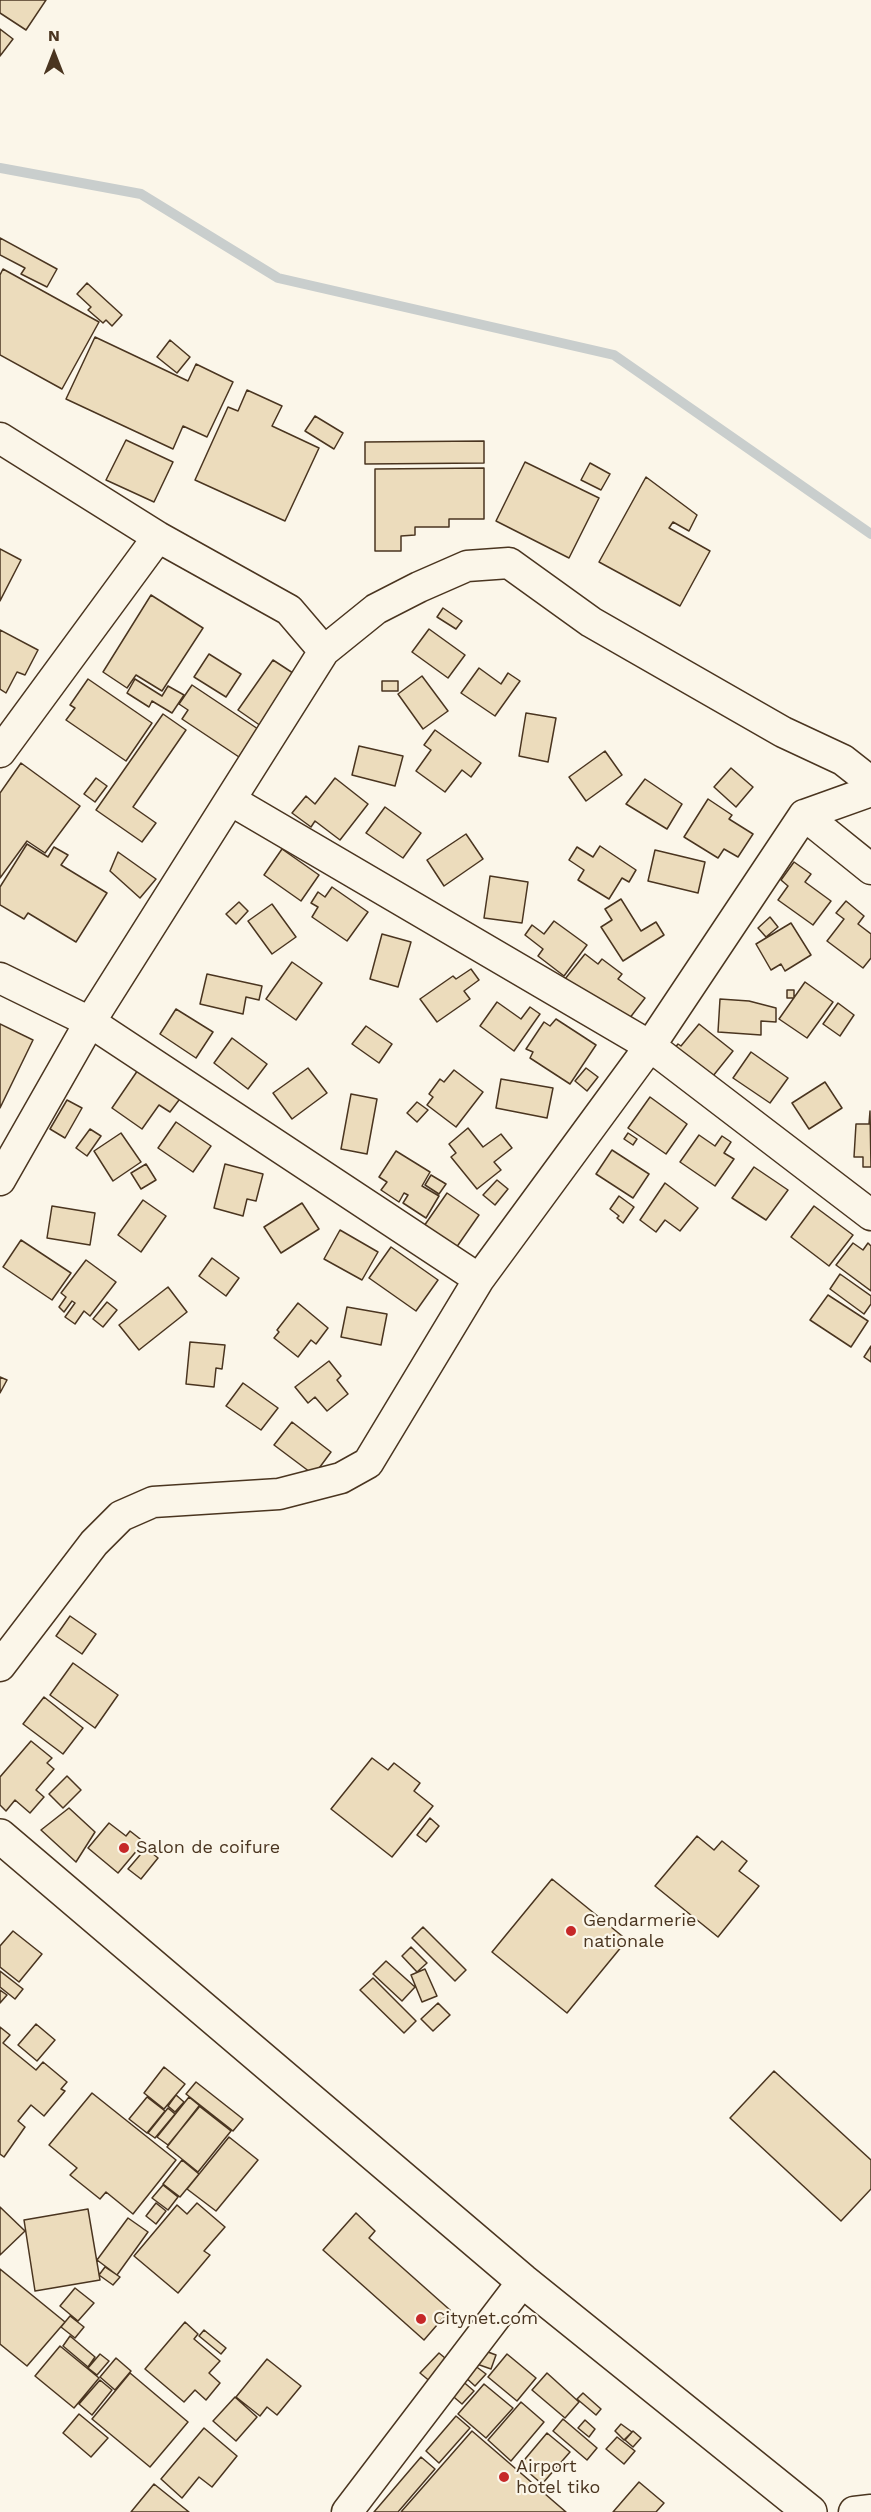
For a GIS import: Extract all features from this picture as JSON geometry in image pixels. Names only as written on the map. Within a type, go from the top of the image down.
[{"type":"street","points":[[0,438],[158,537],[289,610],[324,651]]},
{"type":"street","points":[[0,752],[158,537]]},
{"type":"street","points":[[0,1180],[90,1023],[232,801],[324,651],[376,609],[418,587],[467,566],[509,563],[591,622],[783,732],[843,760],[871,782]]},
{"type":"street","points":[[0,1666],[94,1543],[121,1515],[153,1502],[279,1494],[341,1478],[368,1463],[479,1279],[650,1047],[804,815],[871,791]]},
{"type":"street","points":[[232,801],[650,1047],[871,1215]]},
{"type":"street","points":[[804,815],[871,869]]},
{"type":"street","points":[[0,978],[90,1023],[479,1279]]},
{"type":"street","points":[[0,1836],[523,2281],[810,2512]]},
{"type":"street","points":[[347,2512],[523,2281]]},
{"type":"street","points":[[854,2512],[871,2510]]},
{"type":"building","points":[[0,0],[46,0],[26,30],[0,13]]},
{"type":"building","points":[[0,29],[13,39],[0,56]]},
{"type":"building","points":[[0,238],[57,269],[47,287],[21,274],[25,268],[0,255]]},
{"type":"building","points":[[3,269],[99,322],[62,389],[0,355],[0,275]]},
{"type":"building","points":[[87,283],[122,315],[112,326],[106,320],[103,323],[88,310],[91,307],[77,294]]},
{"type":"building","points":[[95,337],[188,381],[196,364],[233,382],[207,437],[183,426],[173,449],[66,399]]},
{"type":"building","points":[[170,340],[190,357],[177,373],[157,357]]},
{"type":"building","points":[[247,390],[282,406],[272,426],[319,448],[285,521],[195,480],[228,407],[238,411]]},
{"type":"building","points":[[315,416],[343,433],[334,449],[305,431]]},
{"type":"building","points":[[126,440],[173,462],[154,502],[106,480]]},
{"type":"building","points":[[484,441],[484,463],[365,464],[365,442]]},
{"type":"building","points":[[525,462],[599,498],[569,558],[496,521]]},
{"type":"building","points":[[590,463],[610,474],[601,490],[581,480]]},
{"type":"building","points":[[484,468],[484,519],[449,519],[449,527],[415,527],[415,535],[401,536],[401,551],[375,551],[375,469]]},
{"type":"building","points":[[646,477],[697,515],[689,531],[673,522],[669,528],[710,551],[680,606],[599,562]]},
{"type":"building","points":[[0,549],[21,560],[0,601]]},
{"type":"building","points":[[151,595],[203,628],[162,691],[136,675],[127,688],[103,672]]},
{"type":"building","points":[[443,608],[462,621],[456,629],[437,617]]},
{"type":"building","points":[[429,629],[465,655],[448,678],[412,652]]},
{"type":"building","points":[[0,630],[38,650],[25,675],[17,672],[6,693],[0,689]]},
{"type":"building","points":[[209,654],[241,674],[226,697],[194,677]]},
{"type":"building","points":[[273,660],[296,675],[261,726],[238,710]]},
{"type":"building","points":[[479,668],[501,684],[508,673],[520,681],[495,716],[461,693]]},
{"type":"building","points":[[422,676],[448,711],[423,729],[398,694]]},
{"type":"building","points":[[88,679],[152,723],[126,761],[66,720],[75,708],[70,705]]},
{"type":"building","points":[[135,679],[162,696],[168,686],[184,695],[172,713],[152,701],[149,707],[127,693]]},
{"type":"building","points":[[382,681],[398,681],[398,691],[382,691]]},
{"type":"building","points":[[192,685],[258,729],[239,757],[182,719],[188,710],[179,704]]},
{"type":"building","points":[[526,713],[556,718],[548,762],[519,756]]},
{"type":"building","points":[[163,714],[186,730],[133,807],[156,823],[142,842],[96,810]]},
{"type":"building","points":[[435,730],[481,763],[471,777],[462,770],[445,792],[416,771],[431,750],[424,745]]},
{"type":"building","points":[[359,746],[403,756],[395,786],[352,775]]},
{"type":"building","points":[[605,751],[622,775],[586,801],[569,777]]},
{"type":"building","points":[[21,763],[80,806],[45,853],[27,841],[0,878],[0,793]]},
{"type":"building","points":[[731,768],[753,787],[736,807],[714,787]]},
{"type":"building","points":[[96,778],[107,786],[95,802],[84,794]]},
{"type":"building","points":[[335,778],[368,804],[340,840],[315,821],[311,827],[292,813],[306,796],[315,804]]},
{"type":"building","points":[[645,779],[682,804],[667,829],[626,804]]},
{"type":"building","points":[[708,799],[732,815],[729,819],[753,834],[738,857],[724,849],[718,858],[684,837]]},
{"type":"building","points":[[385,807],[421,833],[403,858],[366,833]]},
{"type":"building","points":[[466,834],[483,859],[444,886],[427,860]]},
{"type":"building","points":[[27,844],[48,857],[54,847],[68,855],[61,865],[107,893],[76,942],[28,913],[24,919],[0,905],[0,887]]},
{"type":"building","points":[[600,846],[636,870],[629,882],[622,878],[609,899],[578,880],[584,870],[569,860],[577,847],[593,857]]},
{"type":"building","points":[[282,849],[319,875],[301,901],[264,875]]},
{"type":"building","points":[[655,850],[705,862],[698,893],[648,881]]},
{"type":"building","points":[[118,852],[156,879],[140,898],[110,871]]},
{"type":"building","points":[[794,862],[811,874],[805,882],[831,901],[813,925],[778,900],[788,886],[781,880]]},
{"type":"building","points":[[490,876],[528,882],[522,923],[484,918]]},
{"type":"building","points":[[332,887],[368,912],[347,941],[312,917],[318,907],[311,903],[318,892],[325,897]]},
{"type":"building","points":[[621,899],[641,931],[656,922],[664,935],[623,961],[601,927],[612,920],[605,909]]},
{"type":"building","points":[[846,901],[864,916],[858,924],[871,934],[871,958],[863,968],[827,941],[844,919],[836,913]]},
{"type":"building","points":[[239,902],[248,911],[236,924],[226,914]]},
{"type":"building","points":[[272,904],[296,937],[272,954],[248,921]]},
{"type":"building","points":[[770,917],[778,927],[766,937],[758,928]]},
{"type":"building","points":[[554,921],[587,945],[564,976],[538,956],[543,949],[525,935],[532,925],[544,934]]},
{"type":"building","points":[[791,923],[811,955],[785,971],[781,964],[771,970],[756,944]]},
{"type":"building","points":[[382,934],[411,942],[398,987],[370,979]]},
{"type":"building","points":[[585,954],[598,964],[602,959],[622,974],[618,979],[645,998],[626,1023],[565,979]]},
{"type":"building","points":[[292,962],[322,983],[296,1020],[266,999]]},
{"type":"building","points":[[471,969],[479,980],[464,991],[470,999],[437,1022],[420,999],[453,976],[456,979]]},
{"type":"building","points":[[207,974],[262,986],[259,1000],[246,997],[243,1014],[200,1004]]},
{"type":"building","points":[[805,982],[833,1002],[807,1038],[779,1019]]},
{"type":"building","points":[[787,990],[794,990],[794,998],[787,998]]},
{"type":"building","points":[[720,999],[749,1001],[776,1008],[776,1022],[761,1021],[761,1035],[718,1032]]},
{"type":"building","points":[[497,1002],[521,1019],[530,1007],[540,1014],[514,1051],[480,1026]]},
{"type":"building","points":[[838,1003],[854,1015],[840,1036],[823,1024]]},
{"type":"building","points":[[176,1009],[213,1032],[196,1058],[160,1034]]},
{"type":"building","points":[[556,1019],[596,1045],[570,1084],[530,1058],[533,1052],[526,1049],[544,1022],[550,1026]]},
{"type":"building","points":[[0,1024],[33,1040],[0,1108]]},
{"type":"building","points":[[699,1024],[733,1051],[713,1076],[687,1055],[681,1063],[670,1054],[678,1044],[681,1046]]},
{"type":"building","points":[[366,1026],[392,1044],[379,1063],[352,1044]]},
{"type":"building","points":[[232,1038],[267,1064],[248,1089],[214,1063]]},
{"type":"building","points":[[751,1052],[788,1078],[770,1103],[733,1078]]},
{"type":"building","points":[[140,1067],[182,1096],[170,1112],[159,1105],[142,1129],[112,1108]]},
{"type":"building","points":[[308,1068],[327,1093],[292,1119],[273,1093]]},
{"type":"building","points":[[586,1068],[598,1077],[587,1091],[575,1081]]},
{"type":"building","points":[[454,1070],[483,1092],[456,1127],[427,1105],[433,1097],[429,1094],[440,1079],[444,1082]]},
{"type":"building","points":[[501,1079],[553,1088],[547,1118],[496,1108]]},
{"type":"building","points":[[825,1082],[842,1108],[809,1129],[792,1103]]},
{"type":"building","points":[[351,1094],[377,1099],[367,1154],[341,1149]]},
{"type":"building","points":[[650,1097],[687,1124],[666,1154],[628,1128]]},
{"type":"building","points":[[67,1100],[82,1108],[65,1138],[50,1129]]},
{"type":"building","points":[[417,1102],[428,1110],[417,1122],[407,1113]]},
{"type":"building","points":[[870,1111],[871,1167],[863,1167],[863,1157],[854,1157],[856,1124],[869,1124]]},
{"type":"building","points":[[176,1122],[211,1146],[193,1172],[158,1148]]},
{"type":"building","points":[[468,1128],[483,1147],[501,1134],[512,1148],[494,1162],[501,1170],[477,1189],[451,1157],[456,1153],[449,1144]]},
{"type":"building","points":[[90,1129],[101,1136],[87,1156],[76,1148]]},
{"type":"building","points":[[121,1133],[141,1162],[113,1181],[94,1151]]},
{"type":"building","points":[[628,1133],[637,1139],[633,1145],[624,1139]]},
{"type":"building","points":[[699,1135],[715,1146],[722,1136],[731,1142],[724,1153],[734,1159],[715,1186],[680,1162]]},
{"type":"building","points":[[612,1150],[649,1174],[633,1198],[596,1174]]},
{"type":"building","points":[[396,1151],[430,1172],[422,1186],[439,1196],[426,1218],[403,1203],[408,1195],[404,1193],[399,1202],[381,1190],[387,1182],[379,1177]]},
{"type":"building","points":[[146,1164],[156,1180],[141,1189],[131,1173]]},
{"type":"building","points":[[225,1164],[263,1174],[256,1201],[247,1199],[243,1216],[214,1208]]},
{"type":"building","points":[[754,1167],[788,1190],[766,1220],[732,1198]]},
{"type":"building","points":[[431,1175],[446,1184],[439,1194],[425,1185]]},
{"type":"building","points":[[497,1180],[508,1189],[495,1205],[483,1195]]},
{"type":"building","points":[[665,1183],[698,1208],[680,1231],[665,1220],[656,1232],[640,1220]]},
{"type":"building","points":[[447,1193],[479,1215],[456,1248],[424,1226]]},
{"type":"building","points":[[619,1196],[634,1207],[623,1223],[617,1218],[619,1216],[610,1209]]},
{"type":"building","points":[[143,1200],[166,1216],[141,1252],[118,1235]]},
{"type":"building","points":[[302,1203],[319,1229],[281,1253],[264,1227]]},
{"type":"building","points":[[52,1206],[95,1213],[90,1245],[47,1238]]},
{"type":"building","points":[[814,1206],[853,1235],[829,1266],[791,1237]]},
{"type":"building","points":[[340,1230],[378,1252],[362,1280],[324,1259]]},
{"type":"building","points":[[21,1240],[71,1273],[52,1300],[3,1267]]},
{"type":"building","points":[[853,1243],[863,1250],[868,1243],[871,1246],[871,1291],[836,1265]]},
{"type":"building","points":[[391,1247],[438,1280],[416,1311],[369,1278]]},
{"type":"building","points":[[212,1258],[239,1278],[226,1296],[199,1276]]},
{"type":"building","points":[[86,1260],[116,1282],[90,1316],[84,1311],[75,1324],[65,1317],[75,1303],[72,1301],[64,1312],[59,1307],[66,1297],[61,1293]]},
{"type":"building","points":[[840,1274],[871,1296],[871,1304],[864,1314],[830,1289]]},
{"type":"building","points":[[168,1287],[187,1312],[139,1350],[119,1325]]},
{"type":"building","points":[[828,1295],[868,1321],[851,1347],[810,1320]]},
{"type":"building","points":[[107,1302],[117,1310],[103,1327],[93,1319]]},
{"type":"building","points":[[298,1303],[328,1328],[316,1344],[311,1340],[298,1357],[274,1338],[279,1332],[277,1330]]},
{"type":"building","points":[[347,1307],[387,1314],[381,1345],[341,1337]]},
{"type":"building","points":[[190,1342],[225,1345],[222,1369],[216,1368],[214,1387],[186,1384]]},
{"type":"building","points":[[871,1346],[871,1362],[864,1357]]},
{"type":"building","points":[[329,1361],[341,1376],[337,1380],[348,1394],[327,1411],[315,1397],[308,1403],[295,1387]]},
{"type":"building","points":[[0,1377],[7,1380],[0,1393]]},
{"type":"building","points":[[243,1383],[278,1408],[261,1430],[226,1406]]},
{"type":"building","points":[[292,1422],[331,1452],[314,1475],[274,1445]]},
{"type":"building","points":[[70,1616],[96,1634],[82,1654],[56,1636]]},
{"type":"building","points":[[73,1663],[118,1695],[95,1728],[50,1695]]},
{"type":"building","points":[[44,1697],[83,1728],[63,1754],[23,1724]]},
{"type":"building","points":[[31,1741],[52,1758],[47,1763],[54,1769],[36,1790],[44,1797],[30,1813],[15,1800],[6,1811],[0,1805],[0,1777]]},
{"type":"building","points":[[372,1758],[388,1770],[394,1763],[420,1783],[414,1791],[433,1806],[392,1857],[331,1809]]},
{"type":"building","points":[[67,1776],[81,1790],[63,1808],[49,1794]]},
{"type":"building","points":[[69,1808],[95,1832],[76,1862],[41,1830]]},
{"type":"building","points":[[430,1818],[439,1826],[426,1842],[417,1835]]},
{"type":"building","points":[[109,1823],[126,1836],[130,1831],[144,1842],[118,1873],[88,1848]]},
{"type":"building","points":[[697,1836],[714,1850],[722,1841],[747,1861],[739,1871],[759,1886],[718,1937],[655,1886]]},
{"type":"building","points":[[146,1848],[158,1858],[141,1879],[128,1869]]},
{"type":"building","points":[[552,1879],[627,1940],[567,2013],[492,1952]]},
{"type":"building","points":[[423,1927],[466,1970],[455,1981],[412,1938]]},
{"type":"building","points":[[13,1931],[42,1954],[19,1982],[0,1967],[0,1946]]},
{"type":"building","points":[[411,1947],[427,1963],[417,1972],[402,1956]]},
{"type":"building","points":[[386,1961],[415,1987],[402,2001],[373,1974]]},
{"type":"building","points":[[425,1969],[437,1996],[422,2002],[411,1975]]},
{"type":"building","points":[[0,1971],[23,1989],[15,1999],[0,1987]]},
{"type":"building","points":[[373,1978],[416,2021],[404,2033],[360,1990]]},
{"type":"building","points":[[0,1990],[7,1995],[0,2003]]},
{"type":"building","points":[[438,2003],[450,2015],[433,2031],[421,2019]]},
{"type":"building","points":[[36,2024],[55,2040],[37,2061],[18,2045]]},
{"type":"building","points":[[0,2027],[10,2035],[3,2043],[36,2070],[43,2062],[67,2082],[61,2089],[65,2091],[44,2116],[31,2105],[18,2121],[25,2127],[4,2157],[0,2154]]},
{"type":"building","points":[[164,2067],[185,2084],[164,2109],[144,2093]]},
{"type":"building","points":[[774,2071],[871,2160],[871,2189],[841,2221],[730,2118]]},
{"type":"building","points":[[196,2082],[243,2119],[233,2131],[186,2094]]},
{"type":"building","points":[[92,2093],[176,2160],[133,2214],[106,2192],[100,2199],[70,2175],[77,2168],[49,2145]]},
{"type":"building","points":[[176,2095],[184,2102],[175,2112],[168,2106]]},
{"type":"building","points":[[147,2097],[165,2111],[147,2133],[129,2119]]},
{"type":"building","points":[[189,2097],[200,2106],[168,2145],[157,2137]]},
{"type":"building","points":[[199,2106],[231,2131],[198,2172],[167,2147]]},
{"type":"building","points":[[168,2108],[175,2114],[155,2138],[148,2133]]},
{"type":"building","points":[[229,2137],[258,2160],[216,2211],[187,2189]]},
{"type":"building","points":[[182,2160],[199,2174],[180,2197],[163,2184]]},
{"type":"building","points":[[163,2185],[178,2197],[168,2210],[152,2198]]},
{"type":"building","points":[[156,2203],[166,2211],[156,2224],[146,2216]]},
{"type":"building","points":[[197,2203],[225,2227],[204,2251],[210,2255],[178,2293],[134,2256],[177,2205],[187,2214]]},
{"type":"building","points":[[0,2207],[25,2231],[0,2255]]},
{"type":"building","points":[[88,2209],[100,2280],[35,2291],[24,2220]]},
{"type":"building","points":[[356,2213],[375,2231],[369,2238],[450,2310],[424,2340],[323,2250]]},
{"type":"building","points":[[128,2218],[148,2232],[117,2275],[97,2260]]},
{"type":"building","points":[[105,2267],[120,2277],[113,2285],[99,2275]]},
{"type":"building","points":[[0,2269],[65,2322],[27,2366],[0,2344]]},
{"type":"building","points":[[75,2288],[94,2303],[78,2321],[60,2306]]},
{"type":"building","points":[[70,2316],[84,2327],[75,2338],[61,2327]]},
{"type":"building","points":[[185,2322],[198,2334],[194,2339],[220,2361],[209,2373],[220,2383],[206,2400],[195,2390],[184,2402],[145,2369]]},
{"type":"building","points":[[204,2330],[226,2348],[221,2354],[199,2336]]},
{"type":"building","points":[[70,2336],[95,2357],[88,2367],[63,2346]]},
{"type":"building","points":[[60,2346],[99,2378],[74,2408],[35,2376]]},
{"type":"building","points":[[480,2349],[496,2355],[491,2369],[474,2363]]},
{"type":"building","points":[[439,2353],[451,2363],[432,2383],[420,2373]]},
{"type":"building","points":[[100,2354],[109,2361],[97,2375],[88,2368]]},
{"type":"building","points":[[507,2354],[536,2378],[517,2401],[488,2377]]},
{"type":"building","points":[[116,2358],[131,2371],[115,2390],[100,2377]]},
{"type":"building","points":[[267,2359],[301,2386],[277,2415],[267,2407],[260,2416],[236,2397]]},
{"type":"building","points":[[474,2365],[486,2374],[475,2386],[464,2376]]},
{"type":"building","points":[[130,2373],[188,2422],[150,2467],[92,2419]]},
{"type":"building","points":[[547,2373],[579,2402],[565,2418],[532,2390]]},
{"type":"building","points":[[460,2379],[474,2391],[462,2404],[448,2392]]},
{"type":"building","points":[[100,2380],[112,2390],[92,2415],[79,2404]]},
{"type":"building","points":[[484,2384],[513,2408],[486,2438],[458,2414]]},
{"type":"building","points":[[583,2393],[601,2409],[596,2415],[577,2399]]},
{"type":"building","points":[[235,2397],[257,2417],[236,2441],[213,2421]]},
{"type":"building","points":[[521,2402],[544,2422],[511,2461],[488,2440]]},
{"type":"building","points":[[79,2414],[108,2438],[91,2457],[63,2433]]},
{"type":"building","points":[[456,2416],[470,2428],[439,2463],[426,2451]]},
{"type":"building","points":[[563,2419],[597,2448],[587,2460],[553,2431]]},
{"type":"building","points":[[585,2420],[595,2429],[589,2437],[578,2428]]},
{"type":"building","points":[[621,2424],[632,2432],[624,2440],[615,2431]]},
{"type":"building","points":[[204,2428],[237,2456],[212,2487],[199,2477],[182,2498],[161,2479]]},
{"type":"building","points":[[472,2431],[566,2512],[401,2512]]},
{"type":"building","points":[[633,2431],[641,2438],[633,2447],[625,2440]]},
{"type":"building","points":[[547,2433],[570,2452],[542,2484],[520,2465]]},
{"type":"building","points":[[617,2437],[635,2451],[624,2464],[606,2449]]},
{"type":"building","points":[[421,2457],[435,2469],[398,2512],[374,2512]]},
{"type":"building","points":[[639,2482],[664,2503],[656,2512],[613,2512]]},
{"type":"building","points":[[154,2484],[189,2512],[131,2512]]},
{"type":"waterway","points":[[0,168],[141,194],[278,278],[614,355],[871,534]]},
{"type":"place","name":"Salon de coifure","points":[[124,1848]]},
{"type":"place","name":"Gendarmerie nationale","points":[[571,1931]]},
{"type":"place","name":"Citynet.com","points":[[421,2319]]},
{"type":"place","name":"Airport hotel tiko","points":[[504,2477]]}]
